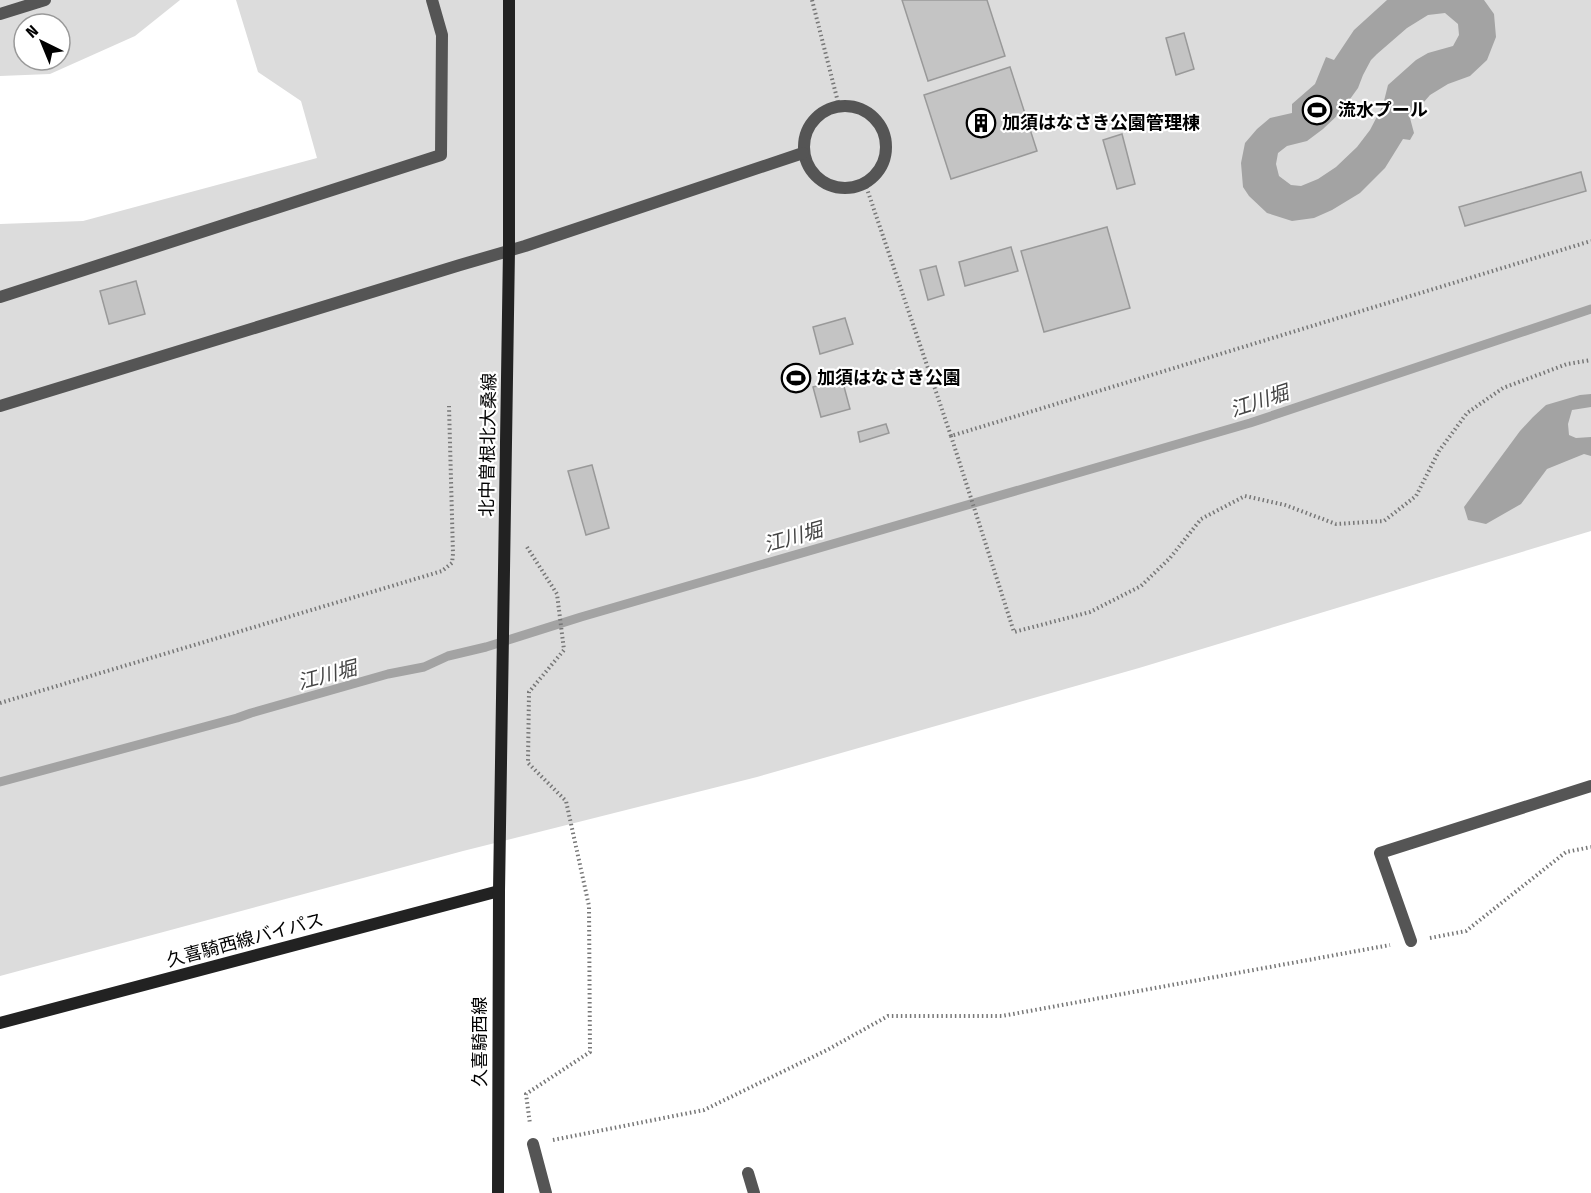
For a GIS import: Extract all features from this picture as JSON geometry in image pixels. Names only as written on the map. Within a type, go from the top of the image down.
[{"type":"main road","name":"北中曽根北大桑線","points":[[499,891],[509,250],[509,0]]},
{"type":"main road","name":"久喜騎西線バイパス","points":[[0,1023],[499,891]]},
{"type":"main road","name":"久喜騎西線","points":[[498,1193],[499,891]]},
{"type":"street","points":[[0,14],[45,0]]},
{"type":"street","points":[[0,297],[441,155],[442,34],[432,0]]},
{"type":"street","points":[[839,106],[855,107],[870,114],[881,126],[886,141],[885,158],[878,173],[866,183],[850,189],[834,188],[819,181],[808,168],[803,153],[804,136],[811,122],[824,111],[839,106]]},
{"type":"street","points":[[0,406],[509,250],[803,153]]},
{"type":"street","points":[[1412,941],[1380,853],[1591,786]]},
{"type":"street","points":[[533,1144],[546,1193]]},
{"type":"street","points":[[748,1173],[754,1193]]},
{"type":"path","points":[[812,0],[839,106]]},
{"type":"path","points":[[866,183],[1014,632],[1090,612],[1141,586],[1170,558],[1201,519],[1245,496],[1285,505],[1336,524],[1384,521],[1416,496],[1439,451],[1467,412],[1503,388],[1567,364],[1591,360]]},
{"type":"path","points":[[951,436],[1591,241]]},
{"type":"path","points":[[0,703],[442,571],[452,563],[453,554],[449,406]]},
{"type":"path","points":[[521,539],[557,594],[564,650],[529,692],[528,763],[566,801],[589,906],[590,1052],[526,1094],[533,1144],[704,1110],[827,1050],[888,1016],[1002,1016],[1466,931],[1566,852],[1591,847]]},
{"type":"shaded area","points":[[0,0],[180,0],[135,36],[72,64],[72,12],[12,12],[12,72],[54,72],[0,76]]},
{"type":"shaded area","name":"加須はなさき公園","points":[[236,0],[1591,0],[1591,531],[1139,668],[757,777],[463,851],[0,976],[0,224],[83,221],[317,158],[301,101],[258,72]]},
{"type":"shaded area","name":"流水プール","points":[[1387,0],[1484,0],[1494,14],[1496,37],[1487,60],[1470,76],[1448,84],[1430,95],[1410,118],[1414,133],[1410,140],[1403,139],[1385,168],[1360,193],[1314,218],[1292,221],[1267,213],[1243,187],[1241,163],[1245,143],[1270,118],[1292,113],[1292,104],[1315,84],[1326,57],[1334,60],[1354,30]],"holes":[[[1445,13],[1458,24],[1459,35],[1453,46],[1428,53],[1416,60],[1388,85],[1383,105],[1370,130],[1357,147],[1336,167],[1318,179],[1301,186],[1291,185],[1279,176],[1276,164],[1278,153],[1287,146],[1307,141],[1340,113],[1358,88],[1371,60],[1407,28],[1428,15]]]},
{"type":"shaded area","points":[[1591,394],[1591,407],[1572,410],[1568,424],[1569,435],[1576,438],[1591,437],[1591,456],[1584,454],[1547,469],[1521,504],[1486,524],[1468,520],[1464,507],[1533,417],[1546,405]]},
{"type":"building","points":[[902,0],[987,0],[1005,56],[928,81]]},
{"type":"building","points":[[1184,33],[1194,69],[1176,75],[1166,38]]},
{"type":"building","name":"加須はなさき公園管理棟","points":[[1010,67],[1037,151],[951,179],[924,95]]},
{"type":"building","points":[[1122,134],[1135,184],[1117,189],[1103,140]]},
{"type":"building","points":[[1581,172],[1586,191],[1465,226],[1459,207]]},
{"type":"building","points":[[1107,227],[1130,308],[1044,332],[1021,251]]},
{"type":"building","points":[[1011,247],[1018,271],[965,286],[959,262]]},
{"type":"building","points":[[936,266],[944,295],[928,300],[920,270]]},
{"type":"building","points":[[136,281],[145,314],[109,324],[100,291]]},
{"type":"building","points":[[845,318],[853,344],[820,354],[813,327]]},
{"type":"building","points":[[842,379],[850,409],[821,417],[813,387]]},
{"type":"building","points":[[886,424],[889,433],[860,442],[858,432]]},
{"type":"building","points":[[592,465],[609,528],[586,535],[568,471]]},
{"type":"waterway","name":"江川堀","points":[[0,782],[237,718],[388,674],[424,667],[448,656],[486,647],[581,617],[1250,423],[1591,309]]},
{"type":"place","name":"流水プール","points":[[1317,110]]},
{"type":"place","name":"加須はなさき公園管理棟","points":[[981,123]]},
{"type":"place","name":"加須はなさき公園","points":[[796,378]]}]
